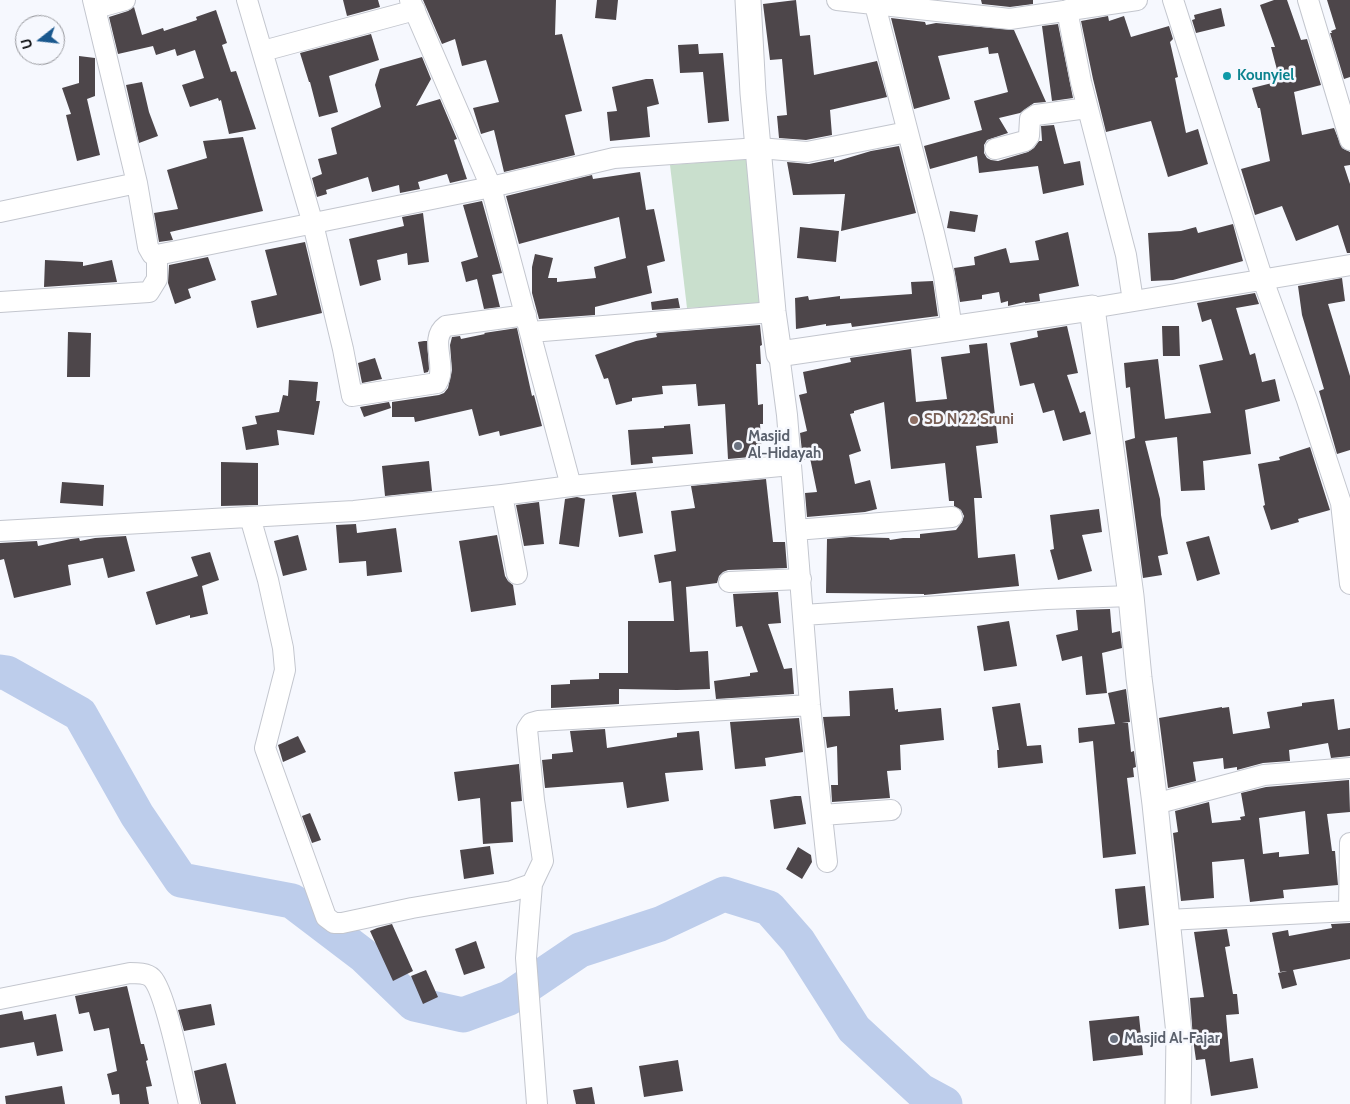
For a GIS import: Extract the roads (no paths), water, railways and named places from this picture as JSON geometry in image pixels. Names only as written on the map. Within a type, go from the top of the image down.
[{"type":"street","points":[[125,0],[95,4],[137,183],[148,246],[152,254],[157,255],[491,187],[614,158],[759,148],[807,152],[907,132]]},
{"type":"street","points":[[247,0],[313,224],[343,349],[352,396],[437,383],[440,380],[441,370],[438,336],[440,330],[446,326],[529,324],[773,312]]},
{"type":"street","points":[[748,0],[753,92],[773,312],[787,415],[810,704],[827,862]]},
{"type":"street","points":[[837,0],[1010,19],[1137,0]]},
{"type":"street","points":[[1173,0],[1263,280],[1307,400],[1341,503],[1350,584]]},
{"type":"street","points":[[1308,0],[1350,140]]},
{"type":"street","points":[[263,52],[412,5],[491,187],[571,486]]},
{"type":"street","points":[[874,5],[944,276],[952,329]]},
{"type":"street","points":[[1067,10],[1087,108],[1126,255],[1133,301]]},
{"type":"street","points":[[995,148],[1025,140],[1029,136],[1030,119],[1036,115],[1087,108]]},
{"type":"street","points":[[0,212],[137,183]]},
{"type":"street","points":[[0,302],[149,292],[156,279],[157,255]]},
{"type":"street","points":[[779,354],[1092,308],[1350,265]]},
{"type":"street","points":[[1092,308],[1155,804],[1179,1034],[1178,1104]]},
{"type":"street","points":[[0,531],[354,511],[571,486],[791,465]]},
{"type":"street","points":[[502,495],[518,574]]},
{"type":"street","points":[[250,517],[268,580],[283,648],[284,670],[265,748],[326,917],[334,923],[342,923],[412,908],[512,891],[532,884]]},
{"type":"street","points":[[796,530],[952,517]]},
{"type":"street","points":[[729,582],[800,579]]},
{"type":"street","points":[[804,615],[1047,599],[1130,596]]},
{"type":"street","points":[[537,1104],[526,958],[532,884],[543,861],[534,800],[527,729],[531,722],[538,720],[810,704]]},
{"type":"street","points":[[1155,804],[1264,775],[1350,768]]},
{"type":"street","points":[[822,815],[891,810]]},
{"type":"street","points":[[1167,920],[1349,911],[1350,843]]},
{"type":"street","points":[[0,999],[130,972],[152,978],[158,988],[165,1008],[188,1104]]},
{"type":"waterway","points":[[0,672],[7,673],[80,714],[137,815],[181,880],[292,901],[363,955],[414,1004],[463,1015],[509,998],[580,950],[660,924],[724,894],[769,908],[798,941],[854,1029],[921,1091],[945,1104]]},
{"type":"place","name":"Kounyiel","points":[[1227,76]]},
{"type":"place","name":"SD N 22 Sruni","points":[[914,420]]},
{"type":"place","name":"Masjid Al-Hidayah","points":[[738,446]]},
{"type":"place","name":"Masjid Al-Fajar","points":[[1114,1039]]}]
